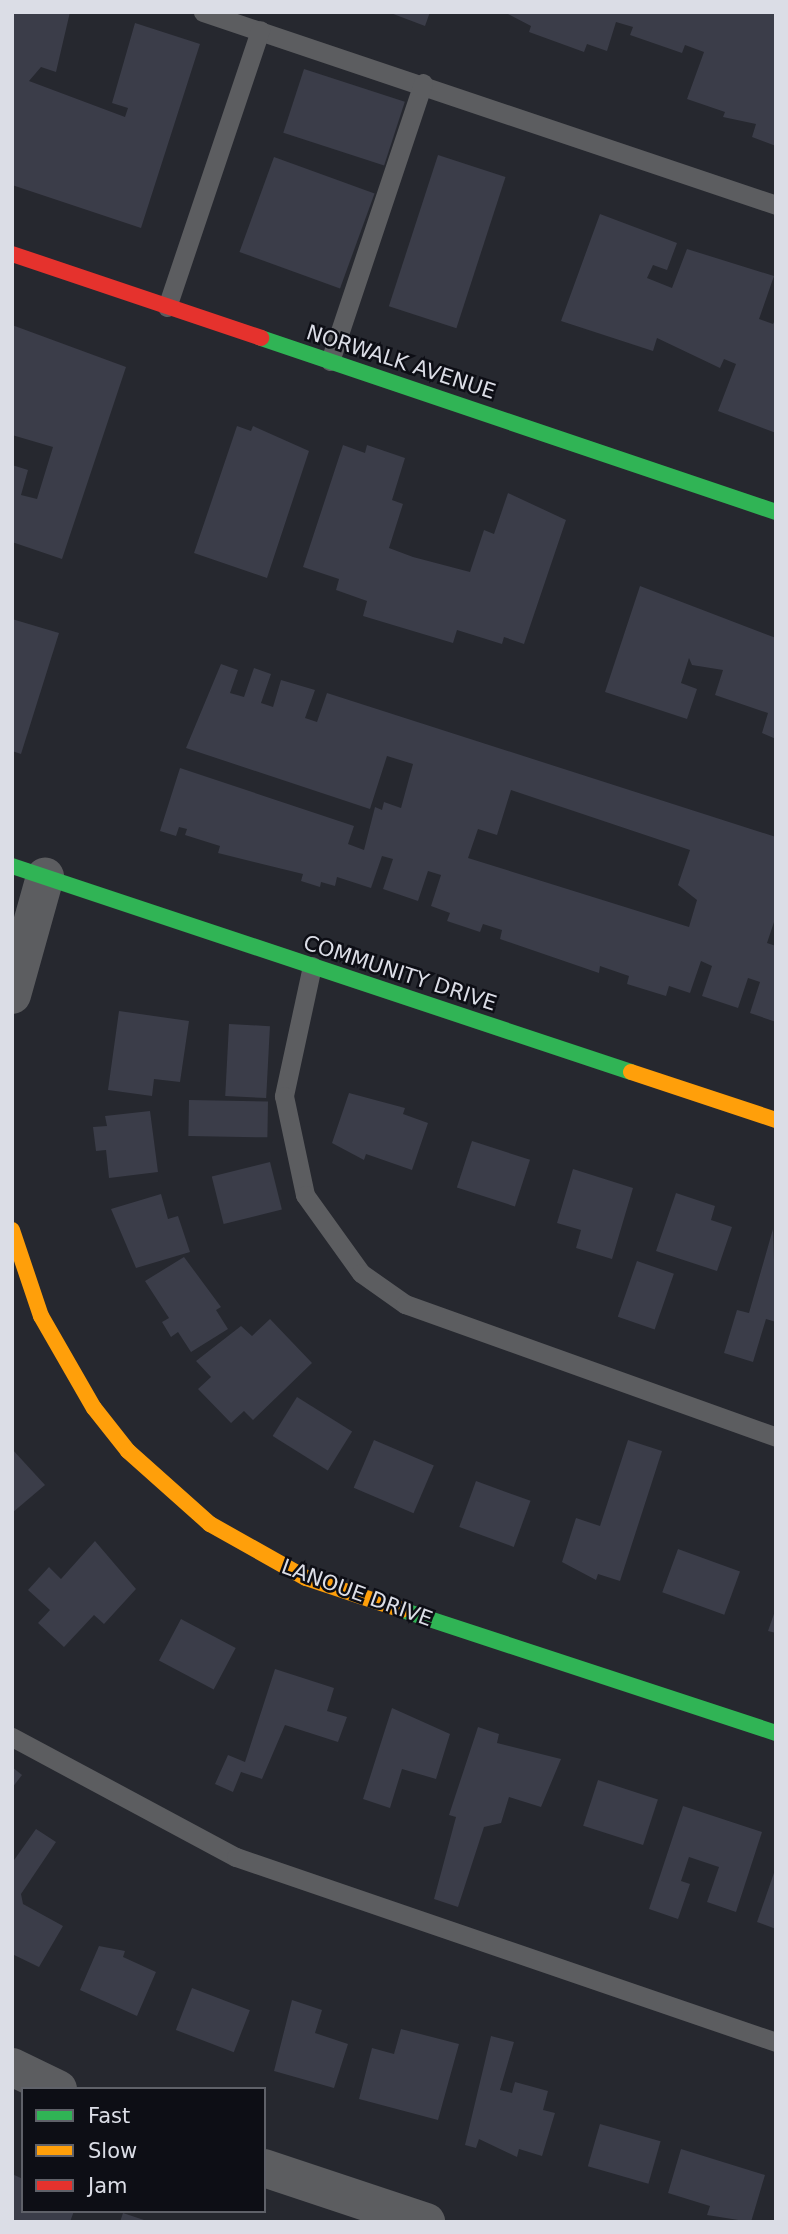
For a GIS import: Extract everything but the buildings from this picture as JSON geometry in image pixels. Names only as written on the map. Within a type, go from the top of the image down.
[{"type":"street","name":"NORWALK AVENUE","points":[[12,254],[776,512]]},
{"type":"street","name":"COMMUNITY DRIVE","points":[[29,871],[776,1120]]},
{"type":"street","points":[[12,995],[29,871]]},
{"type":"street","name":"LANOUE DRIVE","points":[[12,1230],[41,1316],[94,1408],[128,1451],[210,1524],[306,1578],[776,1733]]},
{"type":"street","points":[[12,2067],[54,2087]]},
{"type":"street","points":[[266,2169],[426,2222]]},
{"type":"lane","points":[[203,12],[423,83],[776,205]]},
{"type":"lane","points":[[167,307],[260,30]]},
{"type":"lane","points":[[330,361],[423,83]]},
{"type":"lane","points":[[312,966],[284,1096],[305,1195],[361,1272],[405,1304],[776,1437]]},
{"type":"lane","points":[[12,1737],[236,1857],[776,2042]]},
{"type":"traffic: fast","points":[[261,338],[776,512]]},
{"type":"traffic: fast","points":[[12,866],[631,1072]]},
{"type":"traffic: fast","points":[[402,1610],[776,1733]]},
{"type":"traffic: slow","points":[[631,1072],[776,1120]]},
{"type":"traffic: slow","points":[[12,1230],[41,1316],[94,1408],[128,1451],[210,1524],[306,1578],[402,1610]]},
{"type":"traffic: jam","points":[[12,254],[261,338]]}]
